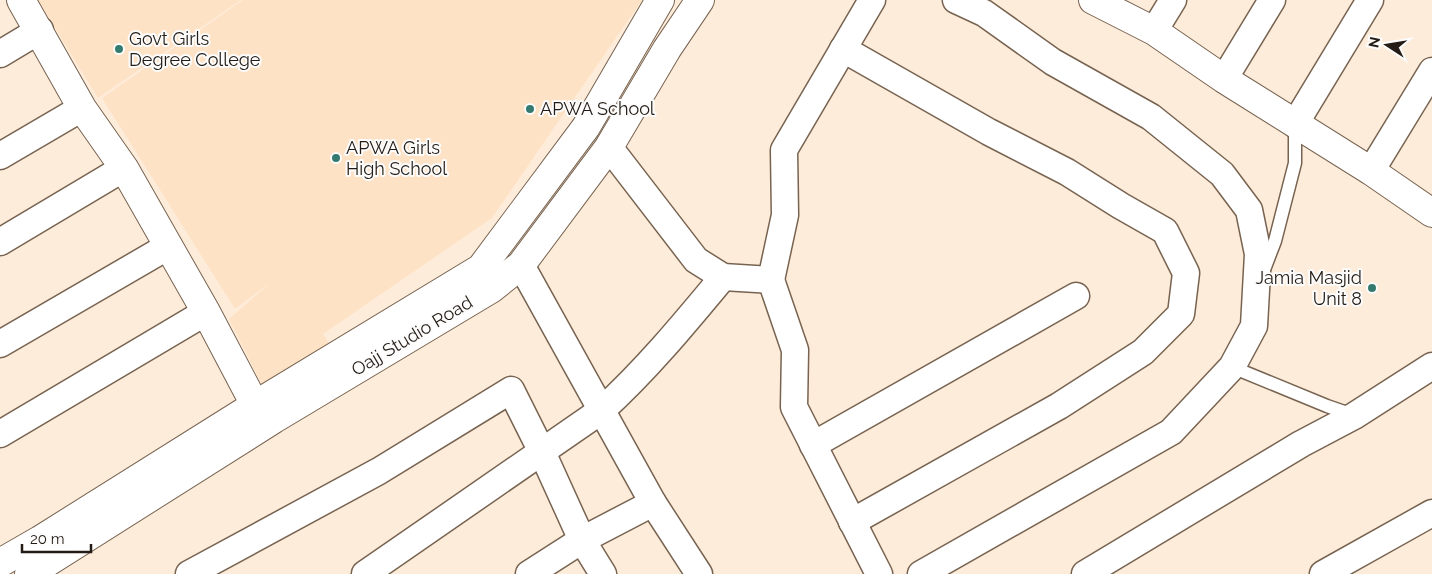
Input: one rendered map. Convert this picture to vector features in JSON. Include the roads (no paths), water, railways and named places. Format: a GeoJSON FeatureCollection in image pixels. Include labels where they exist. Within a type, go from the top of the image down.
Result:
{"type":"FeatureCollection","features":[{"type":"Feature","properties":{"kind":"street"},"geometry":{"type":"LineString","coordinates":[[21,0],[40,30],[82,108],[124,168],[167,247],[206,312],[255,405]]}},
{"type":"Feature","properties":{"kind":"street","name":"Oajj Studio Road"},"geometry":{"type":"LineString","coordinates":[[0,563],[480,268],[586,127],[660,0]]}},
{"type":"Feature","properties":{"kind":"street"},"geometry":{"type":"LineString","coordinates":[[872,0],[784,150],[785,215],[771,280],[794,350],[794,407],[879,574]]}},
{"type":"Feature","properties":{"kind":"street"},"geometry":{"type":"LineString","coordinates":[[921,574],[1171,432],[1232,367],[1254,326],[1258,254],[1249,210],[1222,174],[1151,117],[1053,62],[984,13],[956,0]]}},
{"type":"Feature","properties":{"kind":"street"},"geometry":{"type":"LineString","coordinates":[[1093,0],[1154,31],[1224,79],[1431,211]]}},
{"type":"Feature","properties":{"kind":"street"},"geometry":{"type":"LineString","coordinates":[[1154,31],[1173,0]]}},
{"type":"Feature","properties":{"kind":"street"},"geometry":{"type":"LineString","coordinates":[[1224,79],[1272,0]]}},
{"type":"Feature","properties":{"kind":"street"},"geometry":{"type":"LineString","coordinates":[[1295,124],[1370,0]]}},
{"type":"Feature","properties":{"kind":"street","name":"Oajj Studio Road"},"geometry":{"type":"LineString","coordinates":[[46,570],[274,418],[491,289],[521,265],[609,147],[667,49],[691,3]]}},
{"type":"Feature","properties":{"kind":"street"},"geometry":{"type":"LineString","coordinates":[[0,54],[40,30]]}},
{"type":"Feature","properties":{"kind":"street"},"geometry":{"type":"LineString","coordinates":[[843,49],[988,132],[1067,172],[1120,206],[1165,231],[1186,273],[1181,314],[1143,352],[1059,406],[852,522]]}},
{"type":"Feature","properties":{"kind":"street"},"geometry":{"type":"LineString","coordinates":[[1371,171],[1432,71]]}},
{"type":"Feature","properties":{"kind":"street"},"geometry":{"type":"LineString","coordinates":[[0,156],[82,108]]}},
{"type":"Feature","properties":{"kind":"street"},"geometry":{"type":"LineString","coordinates":[[609,147],[696,260],[723,277],[771,280]]}},
{"type":"Feature","properties":{"kind":"street"},"geometry":{"type":"LineString","coordinates":[[0,242],[124,168]]}},
{"type":"Feature","properties":{"kind":"street"},"geometry":{"type":"LineString","coordinates":[[0,344],[167,247]]}},
{"type":"Feature","properties":{"kind":"street"},"geometry":{"type":"LineString","coordinates":[[521,265],[653,503],[699,574]]}},
{"type":"Feature","properties":{"kind":"street"},"geometry":{"type":"LineString","coordinates":[[365,574],[602,410],[628,387],[672,339],[723,277]]}},
{"type":"Feature","properties":{"kind":"street"},"geometry":{"type":"LineString","coordinates":[[813,445],[1076,296]]}},
{"type":"Feature","properties":{"kind":"street"},"geometry":{"type":"LineString","coordinates":[[0,434],[206,312]]}},
{"type":"Feature","properties":{"kind":"street"},"geometry":{"type":"LineString","coordinates":[[1085,574],[1301,444],[1354,416],[1432,366]]}},
{"type":"Feature","properties":{"kind":"street"},"geometry":{"type":"LineString","coordinates":[[189,574],[379,471],[510,390],[542,452],[582,540],[603,574]]}},
{"type":"Feature","properties":{"kind":"street"},"geometry":{"type":"LineString","coordinates":[[529,574],[582,540],[653,503]]}},
{"type":"Feature","properties":{"kind":"street"},"geometry":{"type":"LineString","coordinates":[[1323,574],[1432,513]]}},
{"type":"Feature","properties":{"kind":"lane"},"geometry":{"type":"LineString","coordinates":[[1256,290],[1275,241],[1295,163],[1295,124]]}},
{"type":"Feature","properties":{"kind":"lane"},"geometry":{"type":"LineString","coordinates":[[1232,367],[1354,416]]}},
{"type":"Feature","properties":{"kind":"place","name":"Govt Girls Degree College"},"geometry":{"type":"Point","coordinates":[119,49]}},
{"type":"Feature","properties":{"kind":"place","name":"APWA School"},"geometry":{"type":"Point","coordinates":[530,109]}},
{"type":"Feature","properties":{"kind":"place","name":"APWA Girls High School"},"geometry":{"type":"Point","coordinates":[336,158]}},
{"type":"Feature","properties":{"kind":"place","name":"Jamia Masjid Unit 8"},"geometry":{"type":"Point","coordinates":[1372,288]}}]}
